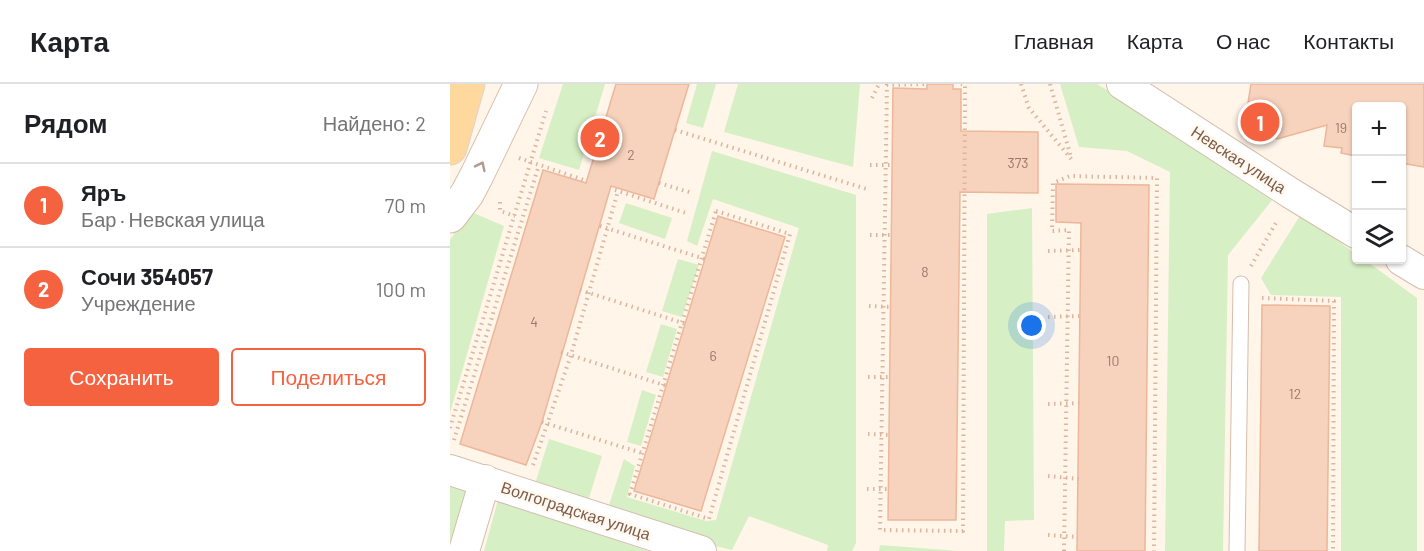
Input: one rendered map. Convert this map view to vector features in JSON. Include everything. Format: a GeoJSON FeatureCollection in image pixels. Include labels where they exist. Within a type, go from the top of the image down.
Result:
{"type":"FeatureCollection","features":[{"type":"Feature","properties":{"kind":"main road"},"geometry":{"type":"LineString","coordinates":[[450,148],[468,84]]}},
{"type":"Feature","properties":{"kind":"main road"},"geometry":{"type":"LineString","coordinates":[[450,216],[477,176],[521,84]]}},
{"type":"Feature","properties":{"kind":"street","name":"Невская улица"},"geometry":{"type":"LineString","coordinates":[[1122,84],[1352,231]]}},
{"type":"Feature","properties":{"kind":"street","name":"Волгоградская улица"},"geometry":{"type":"LineString","coordinates":[[452,455],[485,480],[701,551]]}},
{"type":"Feature","properties":{"kind":"street"},"geometry":{"type":"LineString","coordinates":[[464,551],[485,480]]}},
{"type":"Feature","properties":{"kind":"lane"},"geometry":{"type":"LineString","coordinates":[[1237,551],[1241,284]]}},
{"type":"Feature","properties":{"kind":"path"},"geometry":{"type":"LineString","coordinates":[[872,98],[879,84]]}},
{"type":"Feature","properties":{"kind":"path"},"geometry":{"type":"LineString","coordinates":[[924,84],[887,85],[880,530],[963,531],[966,85],[961,84]]}},
{"type":"Feature","properties":{"kind":"path"},"geometry":{"type":"LineString","coordinates":[[1021,84],[1029,108],[1072,160],[1050,84]]}},
{"type":"Feature","properties":{"kind":"path"},"geometry":{"type":"LineString","coordinates":[[450,428],[548,106]]}},
{"type":"Feature","properties":{"kind":"path"},"geometry":{"type":"LineString","coordinates":[[675,129],[870,190]]}},
{"type":"Feature","properties":{"kind":"path"},"geometry":{"type":"LineString","coordinates":[[531,163],[584,180]]}},
{"type":"Feature","properties":{"kind":"path"},"geometry":{"type":"LineString","coordinates":[[452,455],[539,165]]}},
{"type":"Feature","properties":{"kind":"path"},"geometry":{"type":"LineString","coordinates":[[870,165],[892,165]]}},
{"type":"Feature","properties":{"kind":"path"},"geometry":{"type":"LineString","coordinates":[[1064,551],[1070,250],[1069,230],[1052,231],[1053,183],[1070,176],[1157,177],[1155,551]]}},
{"type":"Feature","properties":{"kind":"path"},"geometry":{"type":"LineString","coordinates":[[658,183],[692,193]]}},
{"type":"Feature","properties":{"kind":"path"},"geometry":{"type":"LineString","coordinates":[[532,466],[590,294],[617,190],[686,213]]}},
{"type":"Feature","properties":{"kind":"path"},"geometry":{"type":"LineString","coordinates":[[1241,284],[1293,194]]}},
{"type":"Feature","properties":{"kind":"path"},"geometry":{"type":"LineString","coordinates":[[716,211],[790,234],[709,519],[630,494],[685,323],[716,211]]}},
{"type":"Feature","properties":{"kind":"path"},"geometry":{"type":"LineString","coordinates":[[600,225],[704,259]]}},
{"type":"Feature","properties":{"kind":"path"},"geometry":{"type":"LineString","coordinates":[[870,235],[891,235]]}},
{"type":"Feature","properties":{"kind":"path"},"geometry":{"type":"LineString","coordinates":[[1047,250],[1080,250]]}},
{"type":"Feature","properties":{"kind":"path"},"geometry":{"type":"LineString","coordinates":[[580,290],[685,323]]}},
{"type":"Feature","properties":{"kind":"path"},"geometry":{"type":"LineString","coordinates":[[1254,298],[1334,301],[1333,551]]}},
{"type":"Feature","properties":{"kind":"path"},"geometry":{"type":"LineString","coordinates":[[869,306],[890,307]]}},
{"type":"Feature","properties":{"kind":"path"},"geometry":{"type":"LineString","coordinates":[[1047,317],[1079,316]]}},
{"type":"Feature","properties":{"kind":"path"},"geometry":{"type":"LineString","coordinates":[[561,352],[666,386]]}},
{"type":"Feature","properties":{"kind":"path"},"geometry":{"type":"LineString","coordinates":[[867,377],[889,377]]}},
{"type":"Feature","properties":{"kind":"path"},"geometry":{"type":"LineString","coordinates":[[1047,404],[1079,403]]}},
{"type":"Feature","properties":{"kind":"path"},"geometry":{"type":"LineString","coordinates":[[542,422],[643,454]]}},
{"type":"Feature","properties":{"kind":"path"},"geometry":{"type":"LineString","coordinates":[[867,434],[889,435]]}},
{"type":"Feature","properties":{"kind":"path"},"geometry":{"type":"LineString","coordinates":[[1047,476],[1079,479]]}},
{"type":"Feature","properties":{"kind":"path"},"geometry":{"type":"LineString","coordinates":[[867,489],[888,489]]}},
{"type":"Feature","properties":{"kind":"path"},"geometry":{"type":"LineString","coordinates":[[1047,536],[1078,537]]}},
{"type":"Feature","properties":{"kind":"green space"},"geometry":{"type":"Polygon","coordinates":[[[563,84],[605,84],[579,170],[539,158],[563,84]]]}},
{"type":"Feature","properties":{"kind":"green space"},"geometry":{"type":"Polygon","coordinates":[[[697,84],[716,84],[703,128],[686,123],[697,84]]]}},
{"type":"Feature","properties":{"kind":"green space"},"geometry":{"type":"Polygon","coordinates":[[[738,84],[860,84],[853,167],[724,132],[738,84]]]}},
{"type":"Feature","properties":{"kind":"green space"},"geometry":{"type":"Polygon","coordinates":[[[1060,84],[1097,84],[1277,194],[1228,255],[1223,551],[1165,551],[1170,172],[1127,151],[1079,147],[1060,84]]]}},
{"type":"Feature","properties":{"kind":"green space"},"geometry":{"type":"Polygon","coordinates":[[[712,151],[856,195],[856,543],[852,551],[827,551],[828,545],[749,516],[732,550],[699,542],[608,508],[624,459],[635,466],[627,497],[706,521],[716,520],[799,228],[713,199],[697,246],[687,241],[712,151]]]}},
{"type":"Feature","properties":{"kind":"green space"},"geometry":{"type":"Polygon","coordinates":[[[626,203],[672,218],[665,239],[619,223],[626,203]]]}},
{"type":"Feature","properties":{"kind":"green space"},"geometry":{"type":"Polygon","coordinates":[[[1032,208],[1034,520],[1005,521],[1004,551],[987,551],[987,214],[1032,208]]]}},
{"type":"Feature","properties":{"kind":"green space"},"geometry":{"type":"Polygon","coordinates":[[[469,211],[504,226],[450,413],[450,240],[469,211]]]}},
{"type":"Feature","properties":{"kind":"green space"},"geometry":{"type":"Polygon","coordinates":[[[1301,214],[1352,251],[1352,264],[1370,264],[1417,298],[1417,551],[1341,551],[1341,297],[1271,295],[1261,278],[1301,214]]]}},
{"type":"Feature","properties":{"kind":"green space"},"geometry":{"type":"Polygon","coordinates":[[[678,259],[699,265],[682,317],[662,311],[678,259]]]}},
{"type":"Feature","properties":{"kind":"green space"},"geometry":{"type":"Polygon","coordinates":[[[661,324],[677,329],[663,377],[646,372],[661,324]]]}},
{"type":"Feature","properties":{"kind":"green space"},"geometry":{"type":"Polygon","coordinates":[[[642,390],[656,395],[641,446],[627,442],[642,390]]]}},
{"type":"Feature","properties":{"kind":"green space"},"geometry":{"type":"Polygon","coordinates":[[[549,439],[602,456],[588,501],[535,484],[549,439]]]}},
{"type":"Feature","properties":{"kind":"green space"},"geometry":{"type":"Polygon","coordinates":[[[450,484],[472,489],[450,551],[450,484]]]}},
{"type":"Feature","properties":{"kind":"green space"},"geometry":{"type":"Polygon","coordinates":[[[498,500],[647,551],[484,551],[498,500]]]}},
{"type":"Feature","properties":{"kind":"green space"},"geometry":{"type":"Polygon","coordinates":[[[880,545],[959,551],[879,551],[880,545]]]}},
{"type":"Feature","properties":{"kind":"building"},"geometry":{"type":"Polygon","coordinates":[[[616,84],[689,84],[654,199],[611,186],[542,422],[526,465],[460,444],[543,170],[586,183],[616,84]]]}},
{"type":"Feature","properties":{"kind":"building"},"geometry":{"type":"Polygon","coordinates":[[[927,84],[953,84],[953,89],[961,89],[961,131],[1038,132],[1038,193],[960,192],[956,520],[888,520],[893,88],[927,89],[927,84]]]}},
{"type":"Feature","properties":{"kind":"building"},"geometry":{"type":"Polygon","coordinates":[[[1251,84],[1424,84],[1424,167],[1406,164],[1406,102],[1352,102],[1352,155],[1341,153],[1342,148],[1324,146],[1327,125],[1277,139],[1255,133],[1245,122],[1251,84]]]}},
{"type":"Feature","properties":{"kind":"building"},"geometry":{"type":"Polygon","coordinates":[[[1056,184],[1149,185],[1145,551],[1077,551],[1081,223],[1056,222],[1056,184]]]}},
{"type":"Feature","properties":{"kind":"building"},"geometry":{"type":"Polygon","coordinates":[[[718,216],[785,237],[701,511],[634,491],[718,216]]]}},
{"type":"Feature","properties":{"kind":"building"},"geometry":{"type":"Polygon","coordinates":[[[1262,305],[1330,306],[1327,551],[1259,551],[1262,305]]]}},
{"type":"Feature","properties":{"kind":"place","name":"Яръ"},"geometry":{"type":"Point","coordinates":[1260,122]}},
{"type":"Feature","properties":{"kind":"place","name":"Сочи 354057"},"geometry":{"type":"Point","coordinates":[600,138]}}]}
